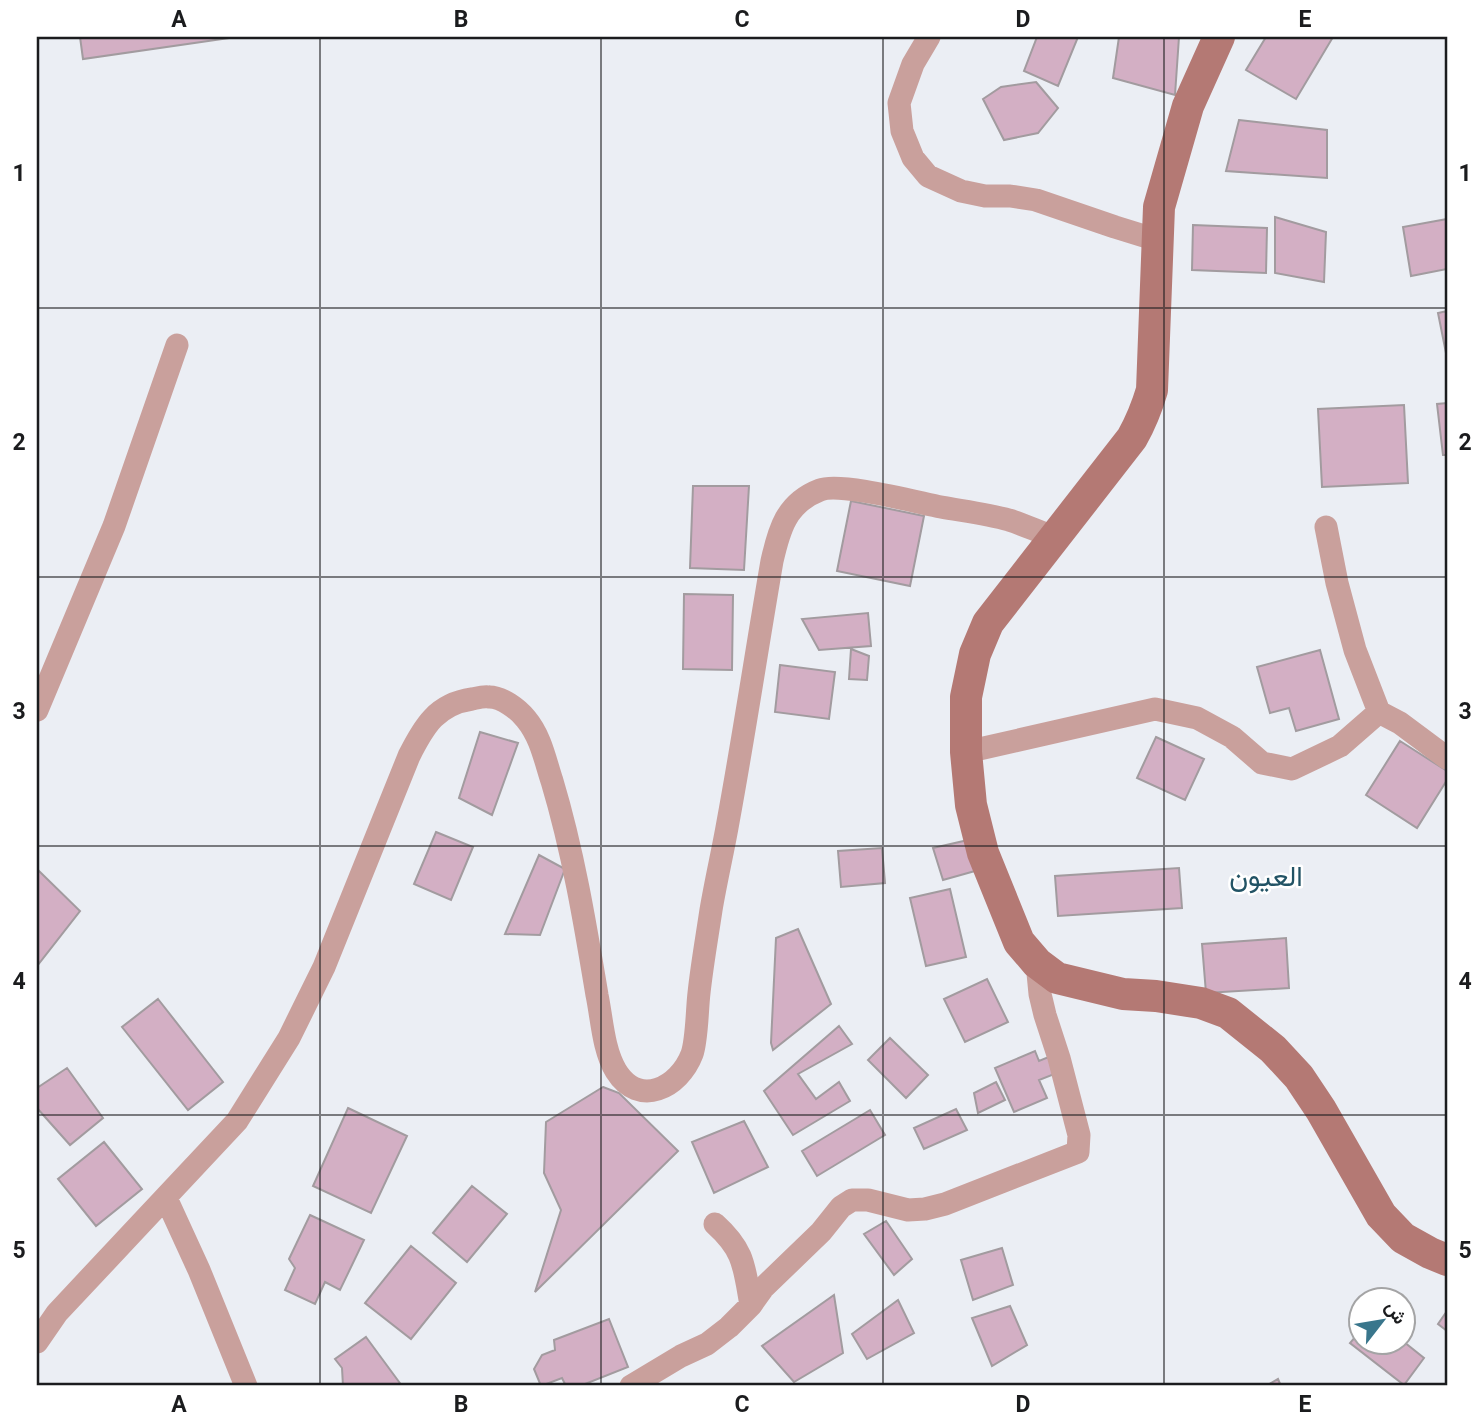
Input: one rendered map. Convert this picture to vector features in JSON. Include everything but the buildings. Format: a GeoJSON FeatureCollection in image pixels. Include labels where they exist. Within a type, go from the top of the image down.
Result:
{"type":"FeatureCollection","features":[{"type":"Feature","properties":{"kind":"street"},"geometry":{"type":"LineString","coordinates":[[929,37],[913,64],[899,103],[901,131],[913,158],[928,176],[961,191],[1036,200],[1157,240]]}},
{"type":"Feature","properties":{"kind":"street"},"geometry":{"type":"LineString","coordinates":[[1219,37],[1188,106],[1159,207],[1152,390],[1141,422],[1132,438],[988,623],[975,654],[966,697],[966,752],[971,804],[983,853],[1019,942],[1037,963],[1057,978],[1099,989],[1201,1003],[1228,1013],[1273,1049],[1299,1077],[1333,1130],[1381,1215],[1403,1238],[1447,1260]]}},
{"type":"Feature","properties":{"kind":"street"},"geometry":{"type":"LineString","coordinates":[[37,710],[114,526],[177,345]]}},
{"type":"Feature","properties":{"kind":"street"},"geometry":{"type":"LineString","coordinates":[[37,1342],[57,1313],[237,1121],[289,1038],[324,967],[415,744],[420,733],[435,716],[453,702],[490,696],[512,706],[526,719],[539,739],[573,864],[606,1047],[616,1071],[629,1086],[649,1092],[661,1089],[674,1081],[687,1065],[693,1052],[700,979],[772,562],[779,532],[786,517],[796,505],[822,489],[838,488],[882,494],[1008,520],[1054,537]]}},
{"type":"Feature","properties":{"kind":"street"},"geometry":{"type":"LineString","coordinates":[[1326,527],[1355,650],[1378,712],[1400,723],[1447,758]]}},
{"type":"Feature","properties":{"kind":"street"},"geometry":{"type":"LineString","coordinates":[[966,752],[1155,709],[1197,718],[1232,737],[1262,763],[1292,769],[1340,746],[1378,712]]}},
{"type":"Feature","properties":{"kind":"street"},"geometry":{"type":"LineString","coordinates":[[631,1386],[707,1344],[729,1327],[841,1207],[852,1200],[868,1200],[908,1210],[925,1209],[945,1204],[1078,1152],[1079,1135],[1045,1015],[1037,963]]}},
{"type":"Feature","properties":{"kind":"street"},"geometry":{"type":"LineString","coordinates":[[166,1198],[199,1269],[246,1386]]}},
{"type":"Feature","properties":{"kind":"street"},"geometry":{"type":"LineString","coordinates":[[715,1224],[730,1237],[741,1255],[751,1305]]}},
{"type":"Feature","properties":{"kind":"district","name":"العيون"},"geometry":{"type":"Point","coordinates":[1266,876]}}]}
